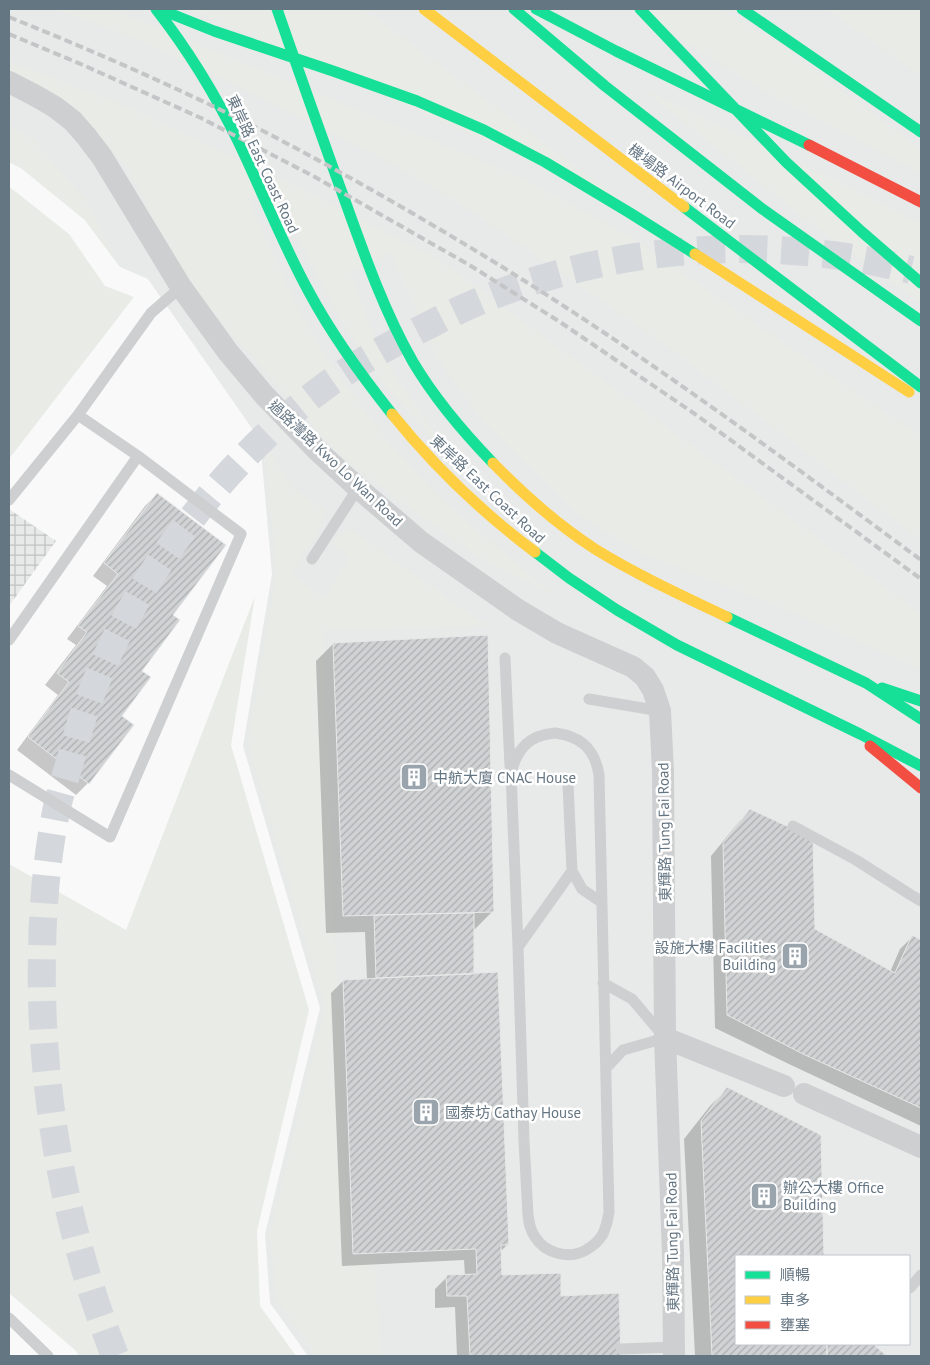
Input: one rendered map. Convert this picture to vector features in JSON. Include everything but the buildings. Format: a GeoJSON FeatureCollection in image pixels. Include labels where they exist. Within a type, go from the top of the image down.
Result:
{"type":"FeatureCollection","features":[{"type":"Feature","properties":{"kind":"main road","name":"東岸路 East Coast Road"},"geometry":{"type":"LineString","coordinates":[[158,9],[203,74],[248,161],[285,246],[332,332],[361,375],[390,412],[415,442],[458,486],[540,557],[621,614],[668,641],[845,727],[921,788]]}},
{"type":"Feature","properties":{"kind":"main road"},"geometry":{"type":"LineString","coordinates":[[158,9],[214,31],[417,101],[484,130],[545,162],[630,213],[921,399]]}},
{"type":"Feature","properties":{"kind":"main road","name":"東岸路 East Coast Road"},"geometry":{"type":"LineString","coordinates":[[277,9],[368,264],[397,331],[414,364],[438,400],[464,432],[531,499],[561,524],[624,566],[868,684],[921,701]]}},
{"type":"Feature","properties":{"kind":"main road","name":"機場路 Airport Road"},"geometry":{"type":"LineString","coordinates":[[424,9],[921,387]]}},
{"type":"Feature","properties":{"kind":"main road","name":"機場路 Airport Road"},"geometry":{"type":"LineString","coordinates":[[514,9],[604,86],[761,208],[921,321]]}},
{"type":"Feature","properties":{"kind":"main road"},"geometry":{"type":"LineString","coordinates":[[536,9],[616,51],[772,126],[921,202]]}},
{"type":"Feature","properties":{"kind":"main road"},"geometry":{"type":"LineString","coordinates":[[640,9],[786,162],[921,283]]}},
{"type":"Feature","properties":{"kind":"main road"},"geometry":{"type":"LineString","coordinates":[[742,9],[921,132]]}},
{"type":"Feature","properties":{"kind":"main road"},"geometry":{"type":"LineString","coordinates":[[868,684],[921,718]]}},
{"type":"Feature","properties":{"kind":"main road"},"geometry":{"type":"LineString","coordinates":[[845,727],[921,766]]}},
{"type":"Feature","properties":{"kind":"street","name":"過路灣路 Kwo Lo Wan Road"},"geometry":{"type":"LineString","coordinates":[[9,82],[55,107],[73,121],[86,136],[102,157],[181,287],[228,352],[265,396],[319,452],[421,542],[518,610],[556,633],[603,654]]}},
{"type":"Feature","properties":{"kind":"street","name":"東輝路 Tung Fai Road"},"geometry":{"type":"LineString","coordinates":[[603,654],[633,667],[645,677],[653,690],[660,711],[663,771],[665,1038],[673,1245],[674,1352]]}},
{"type":"Feature","properties":{"kind":"street"},"geometry":{"type":"LineString","coordinates":[[665,1038],[794,1090],[921,1147]]}},
{"type":"Feature","properties":{"kind":"lane"},"geometry":{"type":"LineString","coordinates":[[9,500],[78,415],[151,313],[181,287]]}},
{"type":"Feature","properties":{"kind":"lane"},"geometry":{"type":"LineString","coordinates":[[9,776],[110,838],[241,534],[138,456],[78,415]]}},
{"type":"Feature","properties":{"kind":"lane"},"geometry":{"type":"LineString","coordinates":[[9,640],[138,456]]}},
{"type":"Feature","properties":{"kind":"lane"},"geometry":{"type":"LineString","coordinates":[[312,559],[358,488]]}},
{"type":"Feature","properties":{"kind":"lane"},"geometry":{"type":"LineString","coordinates":[[505,658],[529,1226],[541,1245],[550,1251],[559,1254],[576,1254],[594,1245],[602,1235],[607,1223],[606,1068],[599,776],[595,759],[591,752],[576,738],[563,734],[546,734],[532,740],[522,748],[514,759],[511,773]]}},
{"type":"Feature","properties":{"kind":"lane"},"geometry":{"type":"LineString","coordinates":[[589,700],[660,711]]}},
{"type":"Feature","properties":{"kind":"lane"},"geometry":{"type":"LineString","coordinates":[[568,784],[572,871],[582,889],[601,902]]}},
{"type":"Feature","properties":{"kind":"lane"},"geometry":{"type":"LineString","coordinates":[[793,826],[856,860],[921,901]]}},
{"type":"Feature","properties":{"kind":"lane"},"geometry":{"type":"LineString","coordinates":[[518,947],[572,871]]}},
{"type":"Feature","properties":{"kind":"lane"},"geometry":{"type":"LineString","coordinates":[[603,983],[632,999],[665,1038],[622,1050],[606,1068]]}},
{"type":"Feature","properties":{"kind":"lane"},"geometry":{"type":"LineString","coordinates":[[910,1288],[921,1275]]}},
{"type":"Feature","properties":{"kind":"lane"},"geometry":{"type":"LineString","coordinates":[[9,1318],[48,1356]]}},
{"type":"Feature","properties":{"kind":"lane"},"geometry":{"type":"LineString","coordinates":[[621,1349],[674,1352]]}},
{"type":"Feature","properties":{"kind":"shaded area"},"geometry":{"type":"Polygon","coordinates":[[[9,9],[921,9],[921,1356],[308,1356],[270,1303],[265,1234],[320,1008],[243,746],[272,574],[260,440],[148,279],[120,267],[85,220],[21,168],[9,162],[9,9]]]}},
{"type":"Feature","properties":{"kind":"shaded area"},"geometry":{"type":"Polygon","coordinates":[[[54,9],[112,9],[516,175],[631,237],[921,436],[921,540],[671,349],[448,196],[372,153],[211,73],[130,36],[54,9]]]}},
{"type":"Feature","properties":{"kind":"shaded area"},"geometry":{"type":"Polygon","coordinates":[[[188,9],[364,9],[624,202],[188,9]]]}},
{"type":"Feature","properties":{"kind":"shaded area"},"geometry":{"type":"Polygon","coordinates":[[[631,9],[722,9],[768,36],[921,149],[921,173],[768,93],[631,9]]]}},
{"type":"Feature","properties":{"kind":"shaded area"},"geometry":{"type":"Polygon","coordinates":[[[827,9],[921,9],[921,76],[827,9]]]}},
{"type":"Feature","properties":{"kind":"shaded area"},"geometry":{"type":"Polygon","coordinates":[[[9,61],[128,107],[301,189],[438,259],[921,614],[921,669],[780,607],[643,554],[581,516],[485,423],[438,360],[391,253],[350,272],[373,333],[395,375],[452,459],[385,386],[338,315],[305,252],[276,187],[248,199],[298,309],[328,360],[385,438],[436,495],[556,597],[480,558],[336,452],[189,285],[127,168],[93,127],[9,77],[9,61]]]}},
{"type":"Feature","properties":{"kind":"shaded area"},"geometry":{"type":"Polygon","coordinates":[[[644,90],[834,180],[921,224],[921,304],[798,213],[644,90]]]}},
{"type":"Feature","properties":{"kind":"shaded area"},"geometry":{"type":"Polygon","coordinates":[[[9,125],[34,140],[89,205],[120,267],[85,220],[21,168],[9,162],[9,125]]]}},
{"type":"Feature","properties":{"kind":"shaded area"},"geometry":{"type":"Polygon","coordinates":[[[9,187],[69,234],[105,286],[134,297],[9,459],[9,187]]]}},
{"type":"Feature","properties":{"kind":"shaded area"},"geometry":{"type":"Polygon","coordinates":[[[265,445],[293,489],[325,511],[319,521],[323,524],[291,574],[324,598],[350,557],[331,544],[338,533],[343,537],[348,528],[477,619],[489,625],[322,631],[349,1257],[375,1257],[380,1356],[317,1356],[277,1301],[270,1234],[325,1006],[248,744],[276,574],[265,445]]]}},
{"type":"Feature","properties":{"kind":"shaded area"},"geometry":{"type":"Polygon","coordinates":[[[9,509],[56,541],[9,606],[9,509]]]}},
{"type":"Feature","properties":{"kind":"shaded area"},"geometry":{"type":"Polygon","coordinates":[[[255,596],[231,745],[309,1010],[257,1231],[260,1306],[296,1356],[79,1356],[76,1351],[9,1293],[9,864],[126,930],[255,596]]]}},
{"type":"Feature","properties":{"kind":"tunnel"},"geometry":{"type":"LineString","coordinates":[[115,1356],[82,1258],[58,1157],[50,1106],[42,1002],[45,896],[48,861],[57,807],[85,709],[120,629],[146,583],[176,539],[207,500],[253,448],[306,401],[350,369],[377,353],[433,323],[489,297],[547,277],[606,262],[667,253],[729,249],[790,251],[851,258],[911,270]]}},
{"type":"Feature","properties":{"kind":"railway"},"geometry":{"type":"LineString","coordinates":[[9,17],[139,72],[235,117],[351,178],[459,241],[598,328],[761,442],[921,560]]}},
{"type":"Feature","properties":{"kind":"railway"},"geometry":{"type":"LineString","coordinates":[[9,34],[201,118],[315,177],[471,266],[560,322],[695,414],[921,579]]}},
{"type":"Feature","properties":{"kind":"traffic: fast"},"geometry":{"type":"LineString","coordinates":[[156,9],[190,56],[220,106],[290,255],[327,324],[369,385],[392,414]]}},
{"type":"Feature","properties":{"kind":"traffic: fast"},"geometry":{"type":"LineString","coordinates":[[159,9],[214,31],[417,101],[484,130],[545,162],[695,254]]}},
{"type":"Feature","properties":{"kind":"traffic: fast"},"geometry":{"type":"LineString","coordinates":[[277,9],[359,240],[393,323],[413,362],[440,402],[493,463]]}},
{"type":"Feature","properties":{"kind":"traffic: fast"},"geometry":{"type":"LineString","coordinates":[[514,9],[605,86],[761,208],[921,321]]}},
{"type":"Feature","properties":{"kind":"traffic: fast"},"geometry":{"type":"LineString","coordinates":[[536,9],[616,51],[809,145]]}},
{"type":"Feature","properties":{"kind":"traffic: fast"},"geometry":{"type":"LineString","coordinates":[[640,9],[786,162],[921,283]]}},
{"type":"Feature","properties":{"kind":"traffic: fast"},"geometry":{"type":"LineString","coordinates":[[742,9],[921,132]]}},
{"type":"Feature","properties":{"kind":"traffic: fast"},"geometry":{"type":"LineString","coordinates":[[684,207],[921,387]]}},
{"type":"Feature","properties":{"kind":"traffic: fast"},"geometry":{"type":"LineString","coordinates":[[535,552],[569,578],[617,610],[677,645],[860,734],[921,766]]}},
{"type":"Feature","properties":{"kind":"traffic: fast"},"geometry":{"type":"LineString","coordinates":[[727,617],[866,683],[921,719]]}},
{"type":"Feature","properties":{"kind":"traffic: fast"},"geometry":{"type":"LineString","coordinates":[[882,688],[921,701]]}},
{"type":"Feature","properties":{"kind":"traffic: slow"},"geometry":{"type":"LineString","coordinates":[[424,9],[684,207]]}},
{"type":"Feature","properties":{"kind":"traffic: slow"},"geometry":{"type":"LineString","coordinates":[[695,254],[909,392]]}},
{"type":"Feature","properties":{"kind":"traffic: slow"},"geometry":{"type":"LineString","coordinates":[[392,414],[424,452],[459,487],[496,521],[535,552]]}},
{"type":"Feature","properties":{"kind":"traffic: slow"},"geometry":{"type":"LineString","coordinates":[[493,463],[542,509],[595,549],[611,559],[727,617]]}},
{"type":"Feature","properties":{"kind":"traffic: jam"},"geometry":{"type":"LineString","coordinates":[[809,145],[921,202]]}},
{"type":"Feature","properties":{"kind":"traffic: jam"},"geometry":{"type":"LineString","coordinates":[[870,746],[921,788]]}},
{"type":"Feature","properties":{"kind":"place","name":"中航大廈 CNAC House"},"geometry":{"type":"Point","coordinates":[414,777]}},
{"type":"Feature","properties":{"kind":"place","name":"設施大樓 Facilities Building"},"geometry":{"type":"Point","coordinates":[795,956]}},
{"type":"Feature","properties":{"kind":"place","name":"國泰坊 Cathay House"},"geometry":{"type":"Point","coordinates":[426,1112]}},
{"type":"Feature","properties":{"kind":"place","name":"辦公大樓 Office Building"},"geometry":{"type":"Point","coordinates":[764,1196]}}]}
